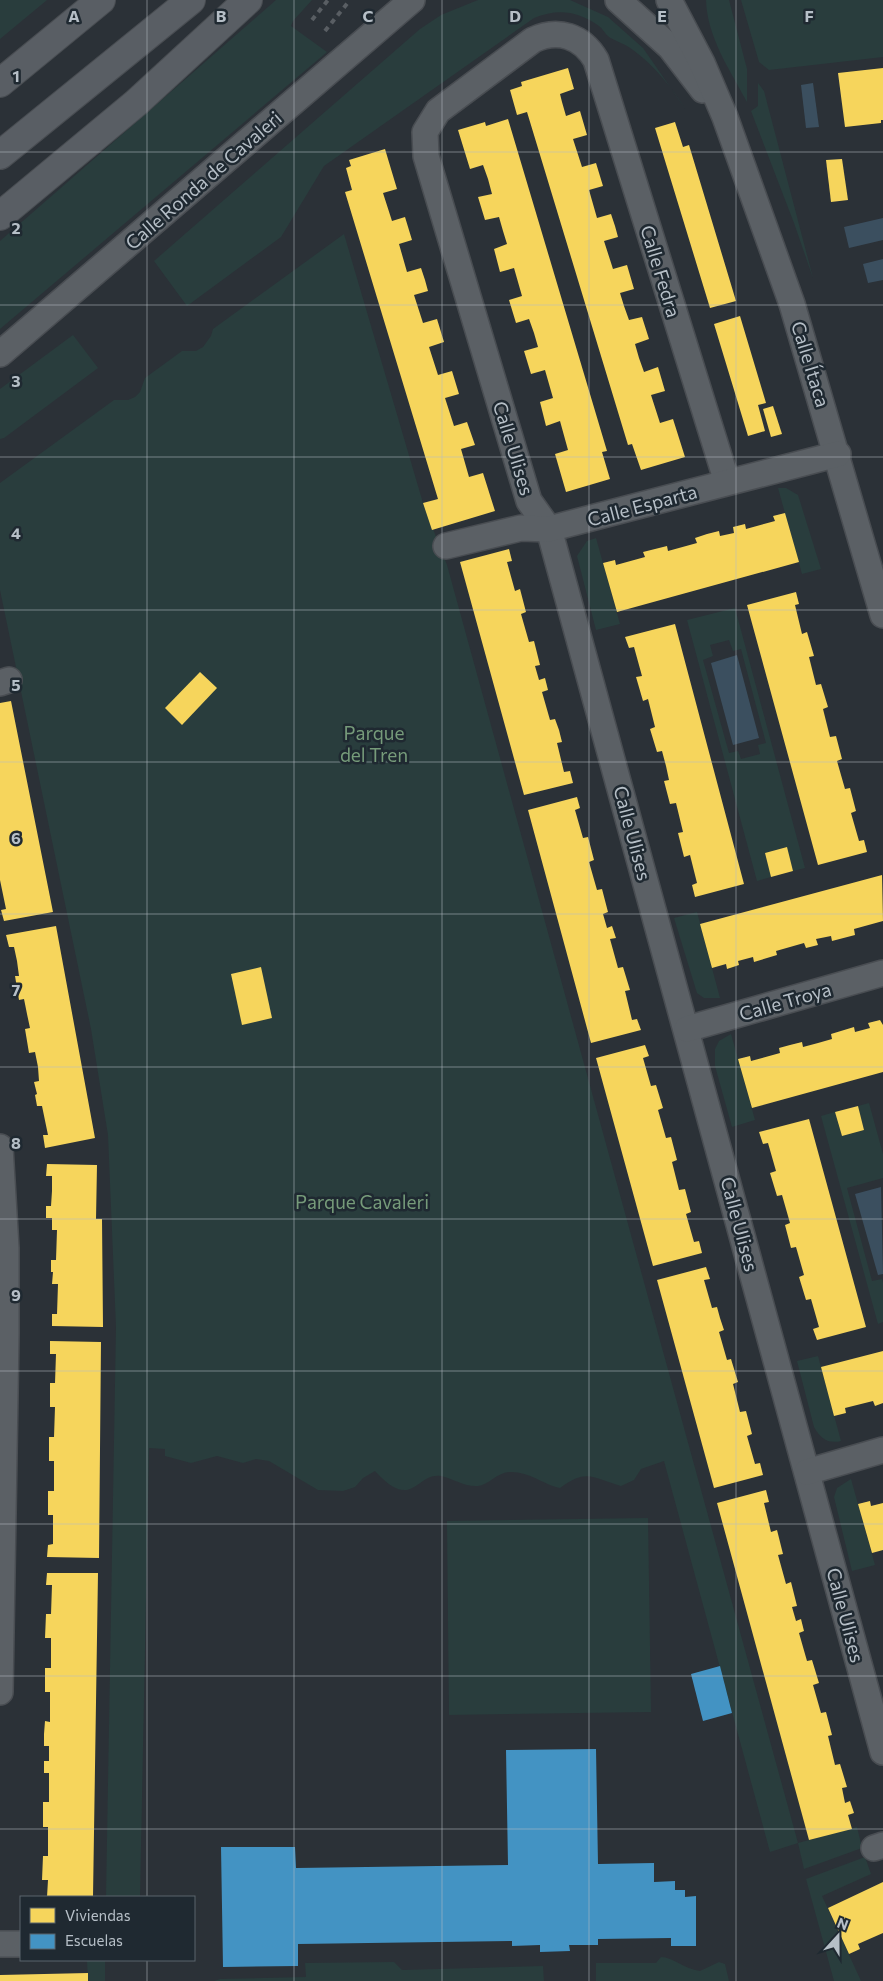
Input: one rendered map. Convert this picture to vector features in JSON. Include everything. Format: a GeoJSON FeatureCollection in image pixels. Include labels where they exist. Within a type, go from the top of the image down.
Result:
{"type":"FeatureCollection","features":[{"type":"Feature","properties":{"kind":"main road"},"geometry":{"type":"LineString","coordinates":[[0,83],[101,0]]}},
{"type":"Feature","properties":{"kind":"main road"},"geometry":{"type":"LineString","coordinates":[[0,154],[191,0]]}},
{"type":"Feature","properties":{"kind":"main road"},"geometry":{"type":"LineString","coordinates":[[0,216],[136,103],[248,0]]}},
{"type":"Feature","properties":{"kind":"street","name":"Calle Ítaca"},"geometry":{"type":"LineString","coordinates":[[618,0],[670,47],[725,117]]}},
{"type":"Feature","properties":{"kind":"street","name":"Calle Ítaca"},"geometry":{"type":"LineString","coordinates":[[669,0],[695,49],[725,117],[792,304],[882,605]]}},
{"type":"Feature","properties":{"kind":"street"},"geometry":{"type":"LineString","coordinates":[[686,0],[695,49]]}},
{"type":"Feature","properties":{"kind":"street","name":"Calle Ronda de Cavaleri"},"geometry":{"type":"LineString","coordinates":[[0,354],[412,2]]}},
{"type":"Feature","properties":{"kind":"street","name":"Calle Ulises"},"geometry":{"type":"LineString","coordinates":[[596,60],[586,45],[577,39],[560,34],[543,35],[533,40],[438,111],[425,132],[426,156],[529,502],[549,529],[883,1752]]}},
{"type":"Feature","properties":{"kind":"street","name":"Calle Fedra"},"geometry":{"type":"LineString","coordinates":[[596,60],[727,482]]}},
{"type":"Feature","properties":{"kind":"street","name":"Calle Esparta"},"geometry":{"type":"LineString","coordinates":[[446,546],[521,528],[549,529],[838,454]]}},
{"type":"Feature","properties":{"kind":"street","name":"Calle Troya"},"geometry":{"type":"LineString","coordinates":[[687,1029],[883,973]]}},
{"type":"Feature","properties":{"kind":"street"},"geometry":{"type":"LineString","coordinates":[[0,1147],[6,1277],[0,1692]]}},
{"type":"Feature","properties":{"kind":"street"},"geometry":{"type":"LineString","coordinates":[[807,1472],[883,1450]]}},
{"type":"Feature","properties":{"kind":"street"},"geometry":{"type":"LineString","coordinates":[[0,1944],[20,1944]]}},
{"type":"Feature","properties":{"kind":"green space"},"geometry":{"type":"Polygon","coordinates":[[[0,0],[47,0],[0,39],[0,0]]]}},
{"type":"Feature","properties":{"kind":"green space"},"geometry":{"type":"Polygon","coordinates":[[[276,0],[312,0],[293,21],[291,26],[327,52],[0,329],[0,241],[276,0]]]}},
{"type":"Feature","properties":{"kind":"green space"},"geometry":{"type":"Polygon","coordinates":[[[478,0],[570,0],[608,17],[643,48],[671,89],[656,70],[641,56],[609,37],[591,21],[576,14],[560,12],[534,18],[324,166],[281,237],[187,306],[154,261],[420,29],[441,15],[478,0]]]}},
{"type":"Feature","properties":{"kind":"green space"},"geometry":{"type":"Polygon","coordinates":[[[706,0],[729,0],[747,69],[747,102],[720,53],[710,27],[706,0]]]}},
{"type":"Feature","properties":{"kind":"green space"},"geometry":{"type":"Polygon","coordinates":[[[741,0],[883,0],[883,57],[769,70],[759,62],[741,0]]]}},
{"type":"Feature","properties":{"kind":"green space"},"geometry":{"type":"Polygon","coordinates":[[[758,83],[764,91],[813,278],[751,111],[758,106],[758,83]]]}},
{"type":"Feature","properties":{"kind":"green space","name":"Parque Cavaleri"},"geometry":{"type":"Polygon","coordinates":[[[344,234],[423,503],[447,565],[798,1843],[770,1852],[664,1461],[641,1469],[634,1480],[621,1486],[590,1476],[584,1476],[560,1488],[523,1474],[509,1472],[500,1474],[485,1484],[478,1486],[464,1484],[441,1476],[433,1476],[406,1490],[398,1489],[388,1483],[375,1471],[363,1478],[355,1487],[343,1491],[318,1490],[269,1461],[256,1459],[243,1463],[217,1456],[191,1463],[165,1456],[165,1449],[149,1448],[140,1896],[106,1896],[116,1327],[108,1135],[91,1029],[0,590],[0,483],[114,400],[128,400],[135,397],[140,392],[145,378],[182,351],[196,351],[203,347],[211,336],[213,329],[344,234]]]}},
{"type":"Feature","properties":{"kind":"green space"},"geometry":{"type":"Polygon","coordinates":[[[73,335],[98,368],[4,438],[0,439],[0,389],[73,335]]]}},
{"type":"Feature","properties":{"kind":"green space"},"geometry":{"type":"Polygon","coordinates":[[[778,488],[786,488],[798,495],[821,569],[802,574],[778,488]]]}},
{"type":"Feature","properties":{"kind":"green space"},"geometry":{"type":"Polygon","coordinates":[[[596,538],[620,624],[596,630],[577,556],[587,541],[596,538]]]}},
{"type":"Feature","properties":{"kind":"green space"},"geometry":{"type":"Polygon","coordinates":[[[735,608],[805,868],[793,871],[786,847],[765,853],[771,877],[757,881],[687,620],[735,608]],[[729,640],[710,645],[713,656],[703,660],[729,753],[738,751],[741,759],[760,754],[758,745],[766,743],[741,649],[733,651],[729,640]]]}},
{"type":"Feature","properties":{"kind":"green space"},"geometry":{"type":"Polygon","coordinates":[[[697,912],[720,998],[704,998],[697,993],[674,918],[697,912]]]}},
{"type":"Feature","properties":{"kind":"green space"},"geometry":{"type":"Polygon","coordinates":[[[731,1034],[755,1120],[732,1127],[715,1066],[715,1049],[719,1041],[731,1034]]]}},
{"type":"Feature","properties":{"kind":"green space"},"geometry":{"type":"Polygon","coordinates":[[[869,1103],[883,1154],[883,1178],[847,1188],[872,1281],[882,1279],[883,1283],[883,1322],[878,1324],[821,1116],[835,1112],[842,1136],[864,1130],[858,1106],[869,1103]]]}},
{"type":"Feature","properties":{"kind":"green space"},"geometry":{"type":"Polygon","coordinates":[[[818,1356],[841,1441],[832,1442],[825,1440],[814,1427],[797,1361],[818,1356]]]}},
{"type":"Feature","properties":{"kind":"green space"},"geometry":{"type":"Polygon","coordinates":[[[851,1479],[875,1565],[852,1571],[834,1497],[837,1488],[851,1479]]]}},
{"type":"Feature","properties":{"kind":"green space"},"geometry":{"type":"Polygon","coordinates":[[[648,1518],[651,1712],[449,1715],[447,1521],[648,1518]]]}},
{"type":"Feature","properties":{"kind":"green space"},"geometry":{"type":"Polygon","coordinates":[[[857,1827],[862,1848],[804,1869],[798,1843],[857,1827]]]}},
{"type":"Feature","properties":{"kind":"green space"},"geometry":{"type":"Polygon","coordinates":[[[865,1857],[871,1874],[822,1896],[861,1981],[834,1981],[806,1879],[865,1857]]]}},
{"type":"Feature","properties":{"kind":"green space"},"geometry":{"type":"Polygon","coordinates":[[[661,1957],[700,1971],[719,1962],[725,1964],[729,1981],[596,1981],[596,1963],[656,1963],[661,1957]]]}},
{"type":"Feature","properties":{"kind":"green space"},"geometry":{"type":"Polygon","coordinates":[[[87,1961],[105,1961],[105,1981],[88,1981],[87,1961]]]}},
{"type":"Feature","properties":{"kind":"green space"},"geometry":{"type":"Polygon","coordinates":[[[394,1962],[402,1970],[543,1966],[544,1981],[214,1981],[220,1979],[306,1977],[305,1963],[394,1962]]]}},
{"type":"Feature","properties":{"kind":"water"},"geometry":{"type":"Polygon","coordinates":[[[813,83],[819,127],[806,128],[801,85],[813,83]]]}},
{"type":"Feature","properties":{"kind":"water"},"geometry":{"type":"Polygon","coordinates":[[[883,218],[883,240],[849,248],[844,227],[883,218]]]}},
{"type":"Feature","properties":{"kind":"water"},"geometry":{"type":"Polygon","coordinates":[[[883,259],[883,280],[868,283],[863,264],[883,259]]]}},
{"type":"Feature","properties":{"kind":"water"},"geometry":{"type":"Polygon","coordinates":[[[737,655],[759,738],[733,745],[711,663],[737,655]]]}},
{"type":"Feature","properties":{"kind":"water"},"geometry":{"type":"Polygon","coordinates":[[[881,1187],[883,1274],[878,1275],[855,1194],[881,1187]]]}},
{"type":"Feature","properties":{"kind":"building: Viviendas"},"geometry":{"type":"Polygon","coordinates":[[[568,68],[574,89],[560,94],[566,116],[580,111],[587,135],[573,139],[582,167],[596,163],[603,186],[589,190],[597,218],[611,214],[618,237],[604,241],[613,269],[627,265],[634,289],[620,293],[629,320],[642,317],[649,339],[635,344],[639,358],[644,372],[658,367],[665,391],[651,395],[660,423],[673,419],[685,457],[641,470],[632,444],[628,445],[527,112],[517,115],[510,90],[522,86],[521,82],[568,68]]]}},
{"type":"Feature","properties":{"kind":"building: Viviendas"},"geometry":{"type":"Polygon","coordinates":[[[883,68],[883,120],[881,120],[881,123],[845,127],[838,73],[883,68]]]}},
{"type":"Feature","properties":{"kind":"building: Viviendas"},"geometry":{"type":"Polygon","coordinates":[[[508,119],[607,451],[602,452],[610,479],[566,492],[555,454],[568,450],[560,421],[546,426],[540,402],[553,398],[545,370],[531,374],[524,351],[538,347],[534,333],[529,319],[516,323],[509,300],[522,296],[514,268],[500,272],[494,249],[507,244],[499,217],[485,220],[478,197],[492,194],[488,179],[483,165],[470,169],[458,130],[485,122],[486,126],[508,119]]]}},
{"type":"Feature","properties":{"kind":"building: Viviendas"},"geometry":{"type":"Polygon","coordinates":[[[675,122],[683,147],[689,145],[736,301],[710,308],[655,128],[675,122]]]}},
{"type":"Feature","properties":{"kind":"building: Viviendas"},"geometry":{"type":"Polygon","coordinates":[[[385,149],[397,189],[383,193],[392,221],[405,217],[412,240],[399,244],[407,272],[421,268],[428,291],[414,295],[423,323],[437,319],[444,342],[429,347],[438,375],[452,371],[459,394],[445,398],[454,426],[467,422],[475,445],[461,449],[469,477],[483,473],[495,511],[432,530],[423,503],[438,499],[345,192],[352,190],[346,168],[351,166],[349,160],[385,149]]]}},
{"type":"Feature","properties":{"kind":"building: Viviendas"},"geometry":{"type":"Polygon","coordinates":[[[842,159],[848,200],[831,202],[826,160],[842,159]]]}},
{"type":"Feature","properties":{"kind":"building: Viviendas"},"geometry":{"type":"Polygon","coordinates":[[[740,316],[766,403],[758,405],[765,431],[748,436],[714,324],[740,316]]]}},
{"type":"Feature","properties":{"kind":"building: Viviendas"},"geometry":{"type":"Polygon","coordinates":[[[773,406],[782,434],[771,437],[763,409],[773,406]]]}},
{"type":"Feature","properties":{"kind":"building: Viviendas"},"geometry":{"type":"Polygon","coordinates":[[[785,513],[799,562],[617,612],[603,563],[615,560],[616,565],[645,557],[643,552],[667,546],[668,551],[697,543],[695,538],[719,531],[720,536],[734,533],[733,527],[745,524],[746,529],[775,521],[773,516],[785,513]]]}},
{"type":"Feature","properties":{"kind":"building: Viviendas"},"geometry":{"type":"Polygon","coordinates":[[[509,549],[512,561],[507,562],[515,591],[520,589],[526,612],[521,614],[529,642],[534,641],[540,665],[535,666],[539,680],[545,678],[548,690],[542,692],[550,720],[555,719],[559,730],[562,742],[557,743],[564,772],[570,771],[573,783],[524,795],[460,562],[509,549]]]}},
{"type":"Feature","properties":{"kind":"building: Viviendas"},"geometry":{"type":"Polygon","coordinates":[[[796,592],[799,604],[795,605],[802,634],[807,632],[814,656],[809,657],[816,685],[821,684],[828,707],[823,709],[830,737],[836,736],[842,759],[837,761],[845,789],[850,788],[856,811],[851,813],[859,841],[864,840],[867,852],[818,865],[747,605],[796,592]]]}},
{"type":"Feature","properties":{"kind":"building: Viviendas"},"geometry":{"type":"Polygon","coordinates":[[[675,624],[744,884],[695,897],[692,885],[697,883],[690,855],[684,857],[678,833],[683,832],[676,803],[670,804],[664,781],[669,780],[662,751],[657,752],[650,729],[655,727],[648,699],[643,701],[636,677],[642,676],[634,647],[629,648],[625,637],[675,624]]]}},
{"type":"Feature","properties":{"kind":"building: Viviendas"},"geometry":{"type":"Polygon","coordinates":[[[200,672],[217,688],[182,725],[165,708],[200,672]]]}},
{"type":"Feature","properties":{"kind":"building: Viviendas"},"geometry":{"type":"Polygon","coordinates":[[[11,701],[53,912],[4,921],[1,910],[6,909],[0,880],[0,703],[11,701]]]}},
{"type":"Feature","properties":{"kind":"building: Viviendas"},"geometry":{"type":"Polygon","coordinates":[[[577,797],[580,808],[575,810],[583,838],[588,837],[594,860],[589,862],[597,890],[602,889],[608,912],[603,914],[607,928],[612,926],[616,938],[610,939],[618,968],[623,967],[630,990],[625,991],[632,1020],[637,1019],[641,1030],[591,1043],[528,810],[577,797]]]}},
{"type":"Feature","properties":{"kind":"building: Viviendas"},"geometry":{"type":"Polygon","coordinates":[[[787,847],[793,871],[771,877],[765,853],[787,847]]]}},
{"type":"Feature","properties":{"kind":"building: Viviendas"},"geometry":{"type":"Polygon","coordinates":[[[882,875],[883,921],[854,929],[855,935],[832,941],[831,936],[816,939],[818,945],[806,948],[804,943],[776,951],[777,955],[754,962],[753,957],[738,961],[739,965],[727,969],[726,964],[712,968],[700,924],[882,875]]]}},
{"type":"Feature","properties":{"kind":"building: Viviendas"},"geometry":{"type":"Polygon","coordinates":[[[56,926],[95,1138],[45,1148],[43,1135],[48,1135],[42,1106],[37,1106],[35,1095],[37,1094],[34,1082],[39,1081],[38,1067],[35,1052],[29,1053],[25,1029],[30,1028],[24,999],[19,1000],[15,976],[19,976],[17,961],[14,947],[9,947],[6,935],[56,926]]]}},
{"type":"Feature","properties":{"kind":"building: Viviendas"},"geometry":{"type":"Polygon","coordinates":[[[261,967],[272,1018],[242,1025],[231,974],[261,967]]]}},
{"type":"Feature","properties":{"kind":"building: Viviendas"},"geometry":{"type":"Polygon","coordinates":[[[880,1020],[883,1025],[883,1072],[752,1108],[738,1059],[750,1056],[751,1061],[780,1053],[779,1048],[790,1045],[802,1042],[803,1047],[818,1043],[832,1039],[831,1034],[854,1027],[855,1032],[870,1028],[868,1023],[880,1020]]]}},
{"type":"Feature","properties":{"kind":"building: Viviendas"},"geometry":{"type":"Polygon","coordinates":[[[645,1045],[649,1056],[643,1058],[651,1086],[656,1085],[663,1108],[658,1110],[666,1138],[671,1137],[677,1160],[672,1162],[679,1190],[685,1189],[691,1212],[686,1214],[694,1242],[699,1241],[702,1253],[653,1266],[596,1058],[645,1045]]]}},
{"type":"Feature","properties":{"kind":"building: Viviendas"},"geometry":{"type":"Polygon","coordinates":[[[858,1106],[864,1130],[842,1136],[835,1112],[858,1106]]]}},
{"type":"Feature","properties":{"kind":"building: Viviendas"},"geometry":{"type":"Polygon","coordinates":[[[809,1119],[866,1327],[817,1340],[813,1329],[819,1327],[811,1299],[806,1300],[799,1277],[804,1275],[796,1247],[791,1248],[785,1225],[790,1223],[782,1195],[777,1196],[770,1173],[776,1171],[768,1143],[763,1144],[759,1132],[809,1119]]]}},
{"type":"Feature","properties":{"kind":"building: Viviendas"},"geometry":{"type":"Polygon","coordinates":[[[47,1164],[97,1165],[96,1219],[102,1219],[103,1327],[52,1326],[52,1314],[57,1314],[58,1284],[52,1284],[51,1260],[56,1260],[57,1230],[52,1230],[52,1218],[46,1218],[46,1206],[51,1206],[52,1191],[52,1176],[46,1176],[47,1164]]]}},
{"type":"Feature","properties":{"kind":"building: Viviendas"},"geometry":{"type":"Polygon","coordinates":[[[706,1267],[710,1279],[704,1280],[712,1308],[717,1307],[724,1330],[719,1332],[727,1360],[731,1359],[738,1382],[733,1384],[740,1412],[746,1411],[752,1434],[747,1436],[755,1464],[760,1463],[763,1475],[714,1488],[657,1280],[706,1267]]]}},
{"type":"Feature","properties":{"kind":"building: Viviendas"},"geometry":{"type":"Polygon","coordinates":[[[50,1341],[101,1342],[99,1558],[47,1557],[48,1545],[53,1544],[53,1515],[48,1515],[48,1491],[54,1491],[54,1461],[49,1461],[49,1437],[54,1437],[55,1407],[50,1407],[50,1383],[55,1383],[56,1354],[50,1354],[50,1341]]]}},
{"type":"Feature","properties":{"kind":"building: Viviendas"},"geometry":{"type":"Polygon","coordinates":[[[883,1351],[883,1403],[875,1406],[873,1401],[845,1408],[846,1413],[834,1416],[821,1367],[883,1351]]]}},
{"type":"Feature","properties":{"kind":"building: Viviendas"},"geometry":{"type":"Polygon","coordinates":[[[766,1490],[769,1502],[764,1503],[771,1532],[777,1530],[783,1554],[778,1555],[786,1584],[791,1582],[797,1606],[792,1607],[796,1621],[801,1619],[804,1631],[799,1633],[807,1661],[812,1660],[819,1683],[813,1685],[821,1713],[826,1712],[832,1735],[828,1736],[835,1765],[840,1764],[847,1787],[842,1788],[845,1803],[850,1801],[854,1813],[848,1815],[852,1829],[809,1840],[717,1503],[766,1490]]]}},
{"type":"Feature","properties":{"kind":"building: Viviendas"},"geometry":{"type":"Polygon","coordinates":[[[870,1501],[871,1506],[883,1503],[883,1550],[872,1553],[858,1504],[870,1501]]]}},
{"type":"Feature","properties":{"kind":"building: Viviendas"},"geometry":{"type":"Polygon","coordinates":[[[47,1573],[98,1573],[93,1896],[47,1896],[48,1880],[42,1880],[43,1856],[48,1856],[48,1827],[43,1827],[43,1802],[49,1802],[49,1773],[44,1773],[44,1761],[49,1761],[49,1746],[44,1746],[44,1734],[45,1721],[50,1722],[50,1692],[45,1692],[45,1668],[51,1668],[51,1638],[45,1638],[46,1614],[51,1614],[52,1585],[46,1585],[47,1573]]]}},
{"type":"Feature","properties":{"kind":"building: Viviendas"},"geometry":{"type":"Polygon","coordinates":[[[883,1882],[883,1933],[858,1944],[860,1949],[849,1954],[828,1908],[883,1882]]]}},
{"type":"Feature","properties":{"kind":"building: Viviendas"},"geometry":{"type":"Polygon","coordinates":[[[88,1973],[88,1981],[0,1981],[0,1975],[88,1973]]]}},
{"type":"Feature","properties":{"kind":"building: Escuelas"},"geometry":{"type":"Polygon","coordinates":[[[720,1666],[732,1713],[703,1721],[691,1674],[720,1666]]]}},
{"type":"Feature","properties":{"kind":"building: Escuelas"},"geometry":{"type":"Polygon","coordinates":[[[596,1749],[598,1864],[654,1863],[654,1882],[675,1881],[675,1890],[685,1890],[685,1897],[696,1896],[696,1946],[671,1946],[671,1938],[598,1939],[598,1945],[569,1945],[570,1951],[540,1952],[540,1945],[512,1946],[512,1941],[298,1944],[298,1966],[223,1967],[221,1847],[295,1847],[296,1868],[508,1865],[506,1750],[596,1749]]]}},
{"type":"Feature","properties":{"kind":"railway"},"geometry":{"type":"LineString","coordinates":[[312,20],[328,0]]}},
{"type":"Feature","properties":{"kind":"railway"},"geometry":{"type":"LineString","coordinates":[[325,31],[350,0]]}},
{"type":"Feature","properties":{"kind":"park label","name":"Parque del Tren"},"geometry":{"type":"Point","coordinates":[374,743]}}]}
